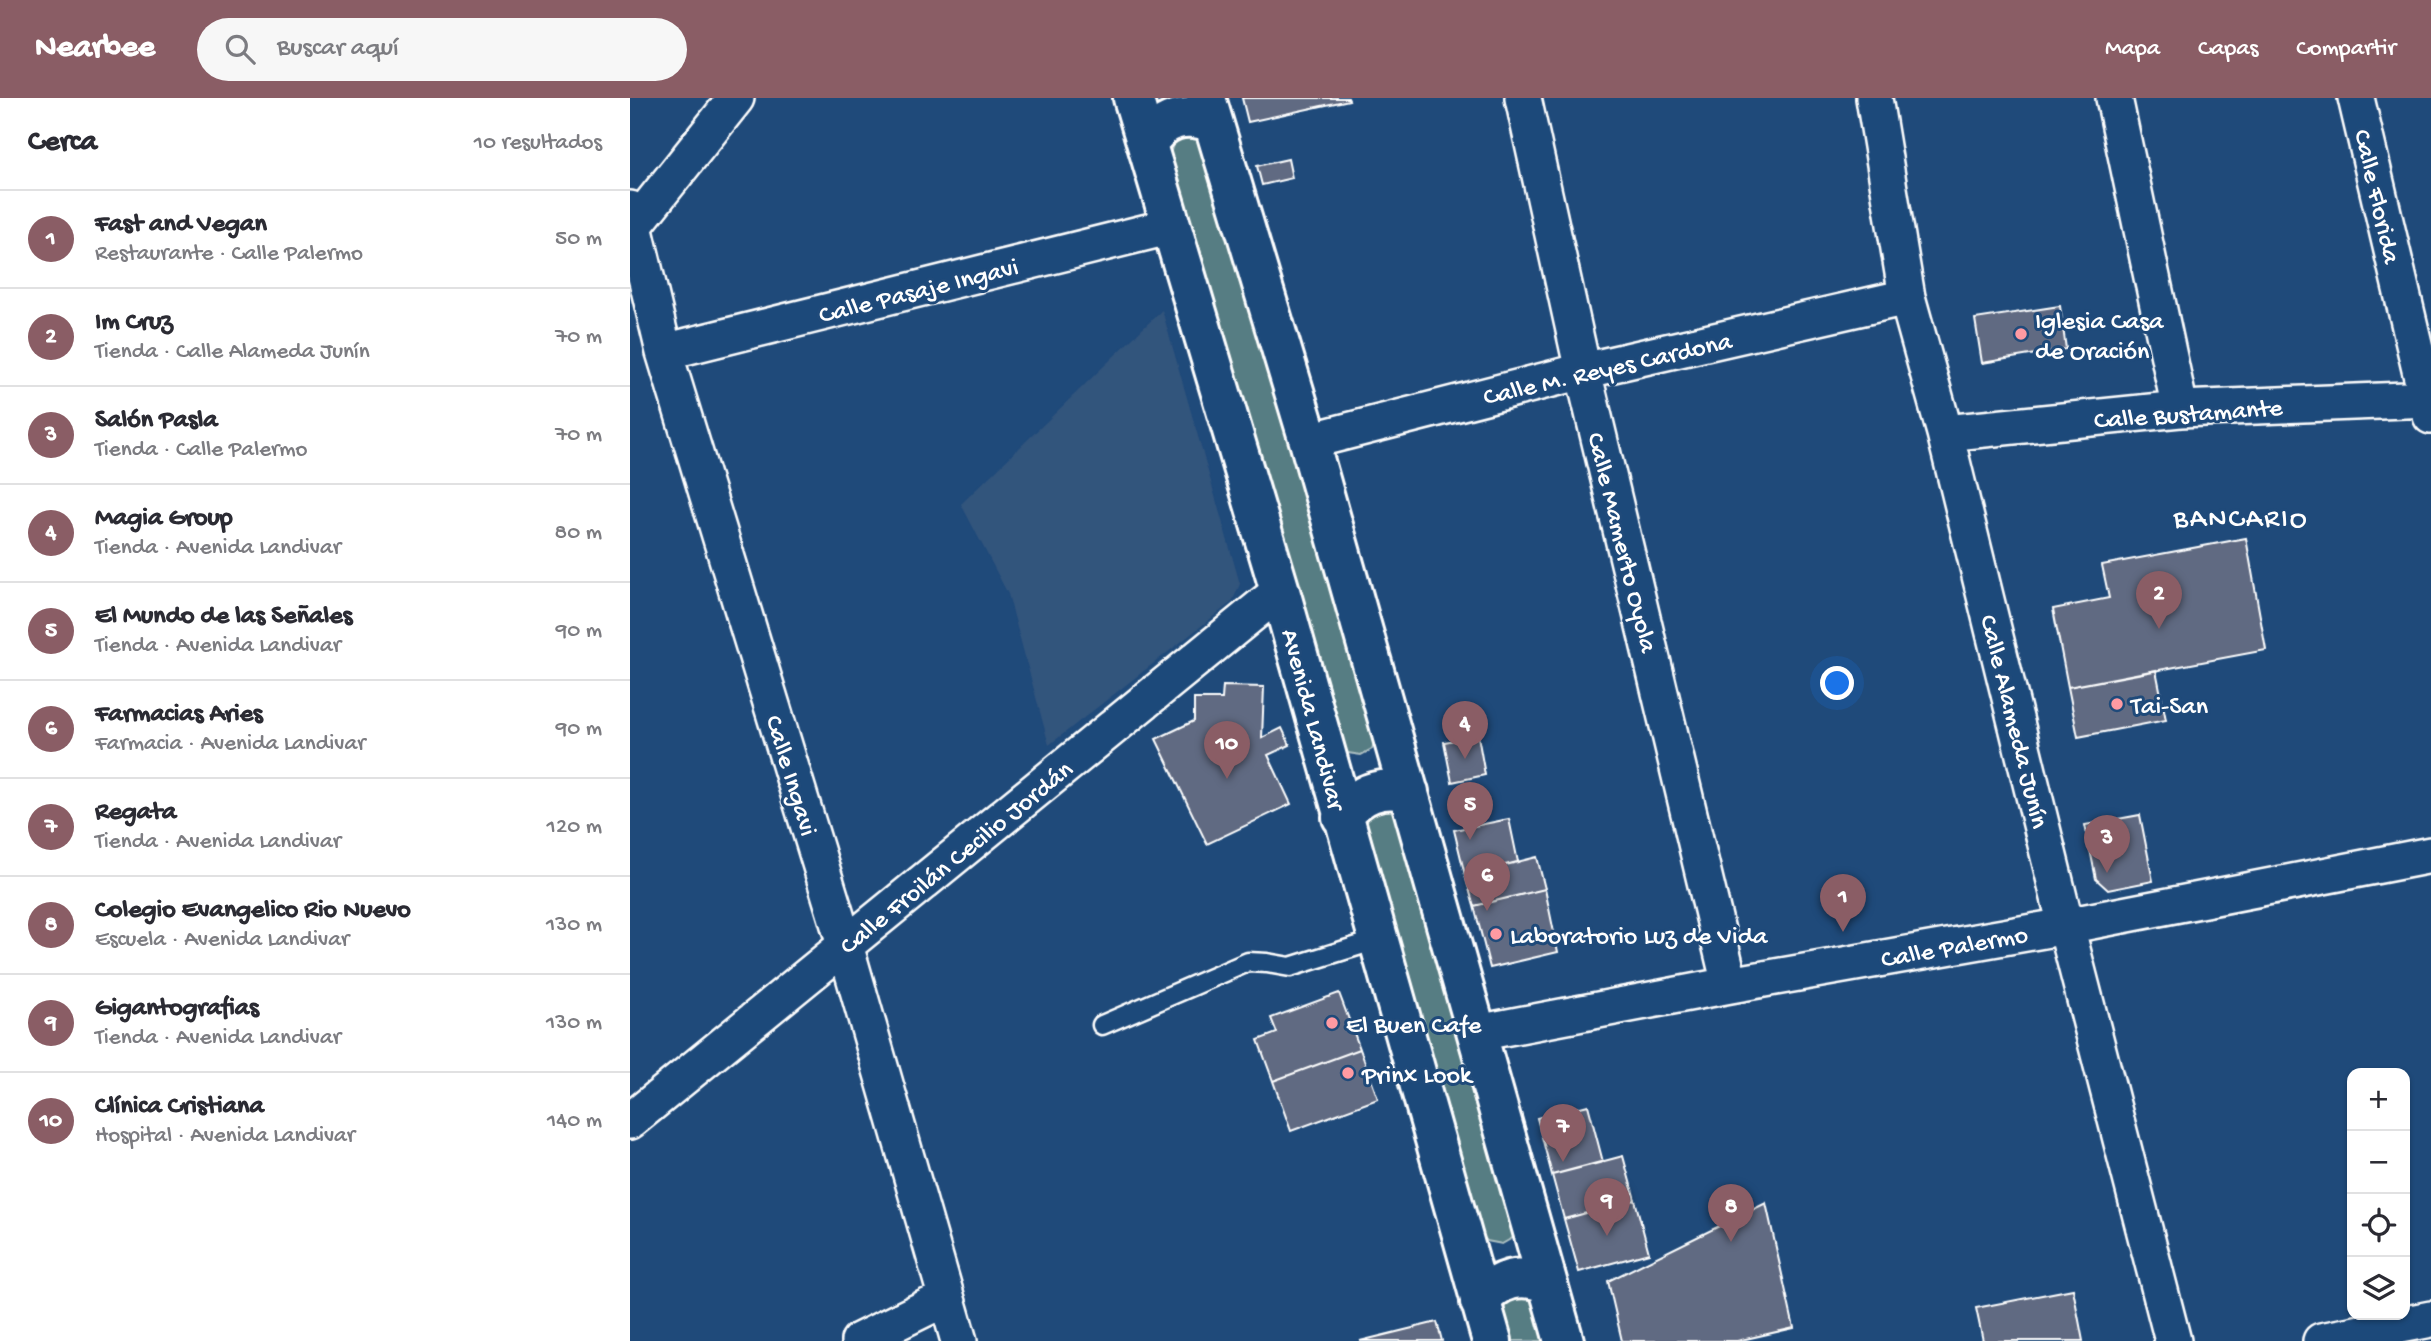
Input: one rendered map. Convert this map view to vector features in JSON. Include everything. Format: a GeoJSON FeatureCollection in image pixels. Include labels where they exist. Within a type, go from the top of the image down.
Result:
{"type":"FeatureCollection","features":[{"type":"Feature","properties":{"kind":"main road","name":"Avenida Landivar"},"geometry":{"type":"LineString","coordinates":[[1133,98],[1280,591],[1492,1341]]}},
{"type":"Feature","properties":{"kind":"main road"},"geometry":{"type":"LineString","coordinates":[[1146,145],[1153,133],[1175,118],[1210,111],[1309,441],[1564,1341]]}},
{"type":"Feature","properties":{"kind":"main road"},"geometry":{"type":"LineString","coordinates":[[1328,765],[1352,771],[1365,769],[1378,765],[1396,747]]}},
{"type":"Feature","properties":{"kind":"main road"},"geometry":{"type":"LineString","coordinates":[[1342,817],[1350,806],[1371,792],[1384,789],[1409,792]]}},
{"type":"Feature","properties":{"kind":"main road"},"geometry":{"type":"LineString","coordinates":[[1467,1254],[1479,1257],[1503,1255],[1524,1243],[1533,1234]]}},
{"type":"Feature","properties":{"kind":"main road"},"geometry":{"type":"LineString","coordinates":[[1480,1301],[1488,1291],[1510,1278],[1522,1277],[1547,1283]]}},
{"type":"Feature","properties":{"kind":"street"},"geometry":{"type":"LineString","coordinates":[[631,221],[736,98]]}},
{"type":"Feature","properties":{"kind":"street","name":"Calle Mamerto Oyola"},"geometry":{"type":"LineString","coordinates":[[1523,98],[1583,371],[1730,985]]}},
{"type":"Feature","properties":{"kind":"street","name":"Calle Alameda Junín"},"geometry":{"type":"LineString","coordinates":[[1874,98],[1907,297],[1945,433],[2066,926],[2173,1341]]}},
{"type":"Feature","properties":{"kind":"street"},"geometry":{"type":"LineString","coordinates":[[2114,98],[2180,409]]}},
{"type":"Feature","properties":{"kind":"street","name":"Calle Florida"},"geometry":{"type":"LineString","coordinates":[[2356,98],[2429,404]]}},
{"type":"Feature","properties":{"kind":"street","name":"Calle Ingavi"},"geometry":{"type":"LineString","coordinates":[[631,221],[664,352],[845,945],[959,1341]]}},
{"type":"Feature","properties":{"kind":"street","name":"Calle Pasaje Ingavi"},"geometry":{"type":"LineString","coordinates":[[664,352],[1172,226]]}},
{"type":"Feature","properties":{"kind":"street","name":"Calle M. Reyes Cardona"},"geometry":{"type":"LineString","coordinates":[[1309,441],[1583,371],[1907,297]]}},
{"type":"Feature","properties":{"kind":"street","name":"Calle Bustamante"},"geometry":{"type":"LineString","coordinates":[[1945,433],[2180,409],[2429,404]]}},
{"type":"Feature","properties":{"kind":"street","name":"Calle Froilán Cecilio Jordán"},"geometry":{"type":"LineString","coordinates":[[630,1121],[1280,591]]}},
{"type":"Feature","properties":{"kind":"street","name":"Calle Palermo"},"geometry":{"type":"LineString","coordinates":[[1477,1033],[2066,926],[2431,855]]}},
{"type":"Feature","properties":{"kind":"street"},"geometry":{"type":"LineString","coordinates":[[859,1341],[946,1298]]}},
{"type":"Feature","properties":{"kind":"street"},"geometry":{"type":"LineString","coordinates":[[2321,1341],[2431,1318]]}},
{"type":"Feature","properties":{"kind":"lane"},"geometry":{"type":"LineString","coordinates":[[1102,1025],[1248,962],[1290,967],[1377,940]]}},
{"type":"Feature","properties":{"kind":"shaded area"},"geometry":{"type":"Polygon","coordinates":[[[1162,310],[1240,584],[1232,602],[1049,745],[1008,594],[961,504],[1162,310]]]}},
{"type":"Feature","properties":{"kind":"green space"},"geometry":{"type":"Polygon","coordinates":[[[1199,134],[1378,731],[1372,749],[1361,755],[1348,753],[1337,738],[1166,165],[1175,139],[1199,134]]]}},
{"type":"Feature","properties":{"kind":"green space"},"geometry":{"type":"Polygon","coordinates":[[[1383,807],[1397,810],[1521,1220],[1514,1237],[1502,1244],[1487,1241],[1474,1227],[1360,825],[1370,811],[1383,807]]]}},
{"type":"Feature","properties":{"kind":"green space"},"geometry":{"type":"Polygon","coordinates":[[[1533,1294],[1555,1341],[1512,1341],[1503,1310],[1512,1296],[1533,1294]]]}},
{"type":"Feature","properties":{"kind":"building"},"geometry":{"type":"Polygon","coordinates":[[[1242,98],[1348,98],[1349,100],[1248,122],[1242,98]]]}},
{"type":"Feature","properties":{"kind":"building"},"geometry":{"type":"Polygon","coordinates":[[[1288,159],[1292,178],[1262,185],[1257,166],[1288,159]]]}},
{"type":"Feature","properties":{"kind":"building","name":"Iglesia Casa de Oración"},"geometry":{"type":"Polygon","coordinates":[[[2060,306],[2066,349],[1982,363],[1975,319],[2060,306]]]}},
{"type":"Feature","properties":{"kind":"building"},"geometry":{"type":"Polygon","coordinates":[[[2246,538],[2266,650],[2068,687],[2053,609],[2109,598],[2102,565],[2246,538]]]}},
{"type":"Feature","properties":{"kind":"building","name":"Tai-San"},"geometry":{"type":"Polygon","coordinates":[[[2156,670],[2166,720],[2078,737],[2068,687],[2156,670]]]}},
{"type":"Feature","properties":{"kind":"building"},"geometry":{"type":"Polygon","coordinates":[[[1223,686],[1264,687],[1262,738],[1282,728],[1290,745],[1268,755],[1291,804],[1207,844],[1156,739],[1194,721],[1194,699],[1222,699],[1223,686]]]}},
{"type":"Feature","properties":{"kind":"building"},"geometry":{"type":"Polygon","coordinates":[[[1478,736],[1485,775],[1452,782],[1444,742],[1478,736]]]}},
{"type":"Feature","properties":{"kind":"building"},"geometry":{"type":"Polygon","coordinates":[[[2140,815],[2153,881],[2108,890],[2096,879],[2085,825],[2140,815]]]}},
{"type":"Feature","properties":{"kind":"building"},"geometry":{"type":"Polygon","coordinates":[[[1509,819],[1518,862],[1465,875],[1454,830],[1509,819]]]}},
{"type":"Feature","properties":{"kind":"building"},"geometry":{"type":"Polygon","coordinates":[[[1537,857],[1545,889],[1474,906],[1465,875],[1537,857]]]}},
{"type":"Feature","properties":{"kind":"building"},"geometry":{"type":"Polygon","coordinates":[[[1545,889],[1558,952],[1490,968],[1474,906],[1545,889]]]}},
{"type":"Feature","properties":{"kind":"building"},"geometry":{"type":"Polygon","coordinates":[[[1339,993],[1360,1049],[1273,1081],[1258,1040],[1277,1033],[1271,1018],[1339,993]]]}},
{"type":"Feature","properties":{"kind":"building"},"geometry":{"type":"Polygon","coordinates":[[[1360,1049],[1378,1099],[1291,1131],[1273,1081],[1360,1049]]]}},
{"type":"Feature","properties":{"kind":"building"},"geometry":{"type":"Polygon","coordinates":[[[1588,1105],[1603,1162],[1552,1175],[1537,1118],[1588,1105]]]}},
{"type":"Feature","properties":{"kind":"building"},"geometry":{"type":"Polygon","coordinates":[[[1623,1156],[1635,1200],[1564,1219],[1552,1175],[1623,1156]]]}},
{"type":"Feature","properties":{"kind":"building"},"geometry":{"type":"Polygon","coordinates":[[[1635,1200],[1649,1253],[1579,1272],[1564,1219],[1635,1200]]]}},
{"type":"Feature","properties":{"kind":"building"},"geometry":{"type":"Polygon","coordinates":[[[1766,1203],[1794,1328],[1737,1341],[1622,1341],[1608,1281],[1766,1203]]]}},
{"type":"Feature","properties":{"kind":"building"},"geometry":{"type":"Polygon","coordinates":[[[2073,1289],[2083,1341],[1983,1341],[1976,1308],[2073,1289]]]}},
{"type":"Feature","properties":{"kind":"building"},"geometry":{"type":"Polygon","coordinates":[[[1437,1322],[1442,1341],[1360,1341],[1437,1322]]]}},
{"type":"Feature","properties":{"kind":"place","name":"Iglesia Casa de Oración"},"geometry":{"type":"Point","coordinates":[2021,334]}},
{"type":"Feature","properties":{"kind":"place","name":"Im Cruz"},"geometry":{"type":"Point","coordinates":[2159,629]}},
{"type":"Feature","properties":{"kind":"place","name":"Tai-San"},"geometry":{"type":"Point","coordinates":[2117,704]}},
{"type":"Feature","properties":{"kind":"place","name":"Magia Group"},"geometry":{"type":"Point","coordinates":[1465,759]}},
{"type":"Feature","properties":{"kind":"place","name":"Clínica Cristiana"},"geometry":{"type":"Point","coordinates":[1227,779]}},
{"type":"Feature","properties":{"kind":"place","name":"El Mundo de las Señales"},"geometry":{"type":"Point","coordinates":[1470,840]}},
{"type":"Feature","properties":{"kind":"place","name":"Salón Pasla"},"geometry":{"type":"Point","coordinates":[2107,873]}},
{"type":"Feature","properties":{"kind":"place","name":"Farmacias Aries"},"geometry":{"type":"Point","coordinates":[1487,911]}},
{"type":"Feature","properties":{"kind":"place","name":"Fast and Vegan"},"geometry":{"type":"Point","coordinates":[1843,932]}},
{"type":"Feature","properties":{"kind":"place","name":"Laboratorio Luz de Vida"},"geometry":{"type":"Point","coordinates":[1496,934]}},
{"type":"Feature","properties":{"kind":"place","name":"El Buen Cafe"},"geometry":{"type":"Point","coordinates":[1332,1023]}},
{"type":"Feature","properties":{"kind":"place","name":"Prinx Look"},"geometry":{"type":"Point","coordinates":[1348,1073]}},
{"type":"Feature","properties":{"kind":"place","name":"Regata"},"geometry":{"type":"Point","coordinates":[1563,1162]}},
{"type":"Feature","properties":{"kind":"place","name":"Gigantografias"},"geometry":{"type":"Point","coordinates":[1607,1236]}},
{"type":"Feature","properties":{"kind":"place","name":"Colegio Evangelico Rio Nuevo"},"geometry":{"type":"Point","coordinates":[1731,1242]}},
{"type":"Feature","properties":{"kind":"district","name":"BANCARIO"},"geometry":{"type":"Point","coordinates":[2241,516]}}]}
